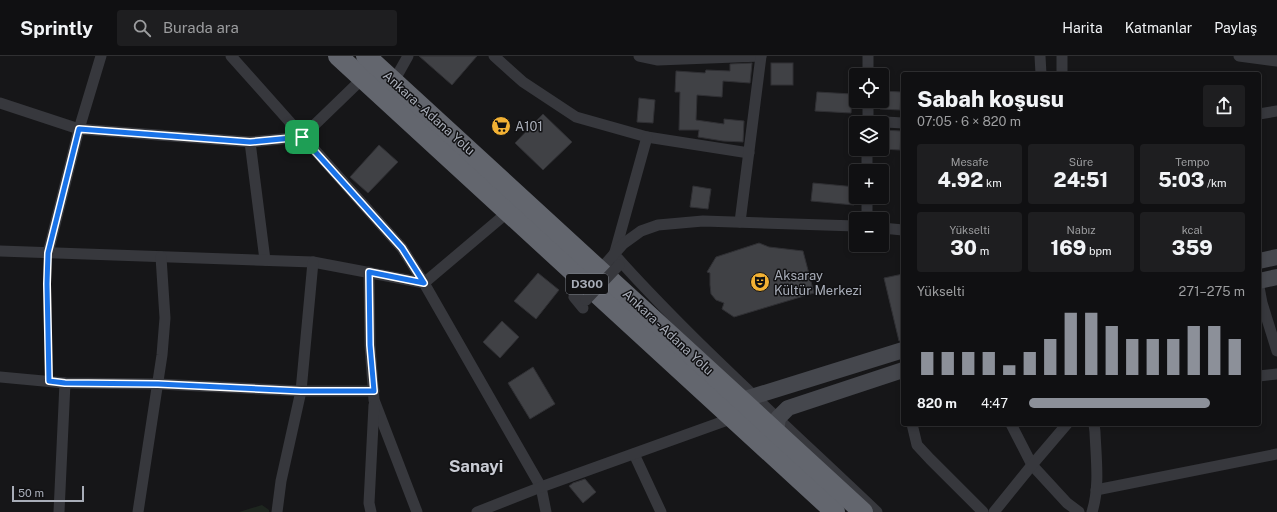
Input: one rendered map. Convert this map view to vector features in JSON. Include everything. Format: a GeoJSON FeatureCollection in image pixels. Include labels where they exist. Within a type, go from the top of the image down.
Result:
{"type":"FeatureCollection","features":[{"type":"Feature","properties":{"kind":"highway","name":"Ankara - Adana Yolu"},"geometry":{"type":"LineString","coordinates":[[338,56],[835,512]]}},
{"type":"Feature","properties":{"kind":"highway","name":"Ankara - Adana Yolu"},"geometry":{"type":"LineString","coordinates":[[366,56],[610,268],[777,424],[863,512]]}},
{"type":"Feature","properties":{"kind":"main road"},"geometry":{"type":"LineString","coordinates":[[1261,261],[1277,257]]}},
{"type":"Feature","properties":{"kind":"main road"},"geometry":{"type":"LineString","coordinates":[[1261,281],[1277,277]]}},
{"type":"Feature","properties":{"kind":"main road"},"geometry":{"type":"LineString","coordinates":[[748,398],[901,351]]}},
{"type":"Feature","properties":{"kind":"main road"},"geometry":{"type":"LineString","coordinates":[[777,424],[788,408],[901,372]]}},
{"type":"Feature","properties":{"kind":"street"},"geometry":{"type":"LineString","coordinates":[[48,253],[79,129],[102,56]]}},
{"type":"Feature","properties":{"kind":"street"},"geometry":{"type":"LineString","coordinates":[[231,56],[402,248],[424,283],[541,487],[546,512]]}},
{"type":"Feature","properties":{"kind":"street"},"geometry":{"type":"LineString","coordinates":[[394,81],[408,56]]}},
{"type":"Feature","properties":{"kind":"street"},"geometry":{"type":"LineString","coordinates":[[494,56],[522,82],[576,117],[646,137],[749,153]]}},
{"type":"Feature","properties":{"kind":"street"},"geometry":{"type":"LineString","coordinates":[[639,56],[658,60],[668,58],[761,56],[740,222]]}},
{"type":"Feature","properties":{"kind":"street"},"geometry":{"type":"LineString","coordinates":[[868,56],[868,68]]}},
{"type":"Feature","properties":{"kind":"street"},"geometry":{"type":"LineString","coordinates":[[1040,56],[1041,72]]}},
{"type":"Feature","properties":{"kind":"street"},"geometry":{"type":"LineString","coordinates":[[1062,56],[1062,72]]}},
{"type":"Feature","properties":{"kind":"street"},"geometry":{"type":"LineString","coordinates":[[1239,56],[1277,61]]}},
{"type":"Feature","properties":{"kind":"street"},"geometry":{"type":"LineString","coordinates":[[0,103],[79,129],[250,142],[302,137],[362,78]]}},
{"type":"Feature","properties":{"kind":"street"},"geometry":{"type":"LineString","coordinates":[[1261,114],[1277,110]]}},
{"type":"Feature","properties":{"kind":"street"},"geometry":{"type":"LineString","coordinates":[[889,123],[901,124]]}},
{"type":"Feature","properties":{"kind":"street"},"geometry":{"type":"LineString","coordinates":[[585,304],[610,268],[646,137]]}},
{"type":"Feature","properties":{"kind":"street"},"geometry":{"type":"LineString","coordinates":[[250,142],[265,260]]}},
{"type":"Feature","properties":{"kind":"street"},"geometry":{"type":"LineString","coordinates":[[424,283],[508,212]]}},
{"type":"Feature","properties":{"kind":"street"},"geometry":{"type":"LineString","coordinates":[[614,253],[641,230],[658,225],[702,221],[849,226]]}},
{"type":"Feature","properties":{"kind":"street"},"geometry":{"type":"LineString","coordinates":[[889,229],[901,230]]}},
{"type":"Feature","properties":{"kind":"street"},"geometry":{"type":"LineString","coordinates":[[0,252],[313,262],[424,283]]}},
{"type":"Feature","properties":{"kind":"street"},"geometry":{"type":"LineString","coordinates":[[614,253],[636,280],[748,398]]}},
{"type":"Feature","properties":{"kind":"street"},"geometry":{"type":"LineString","coordinates":[[138,512],[162,355],[165,318],[162,256]]}},
{"type":"Feature","properties":{"kind":"street"},"geometry":{"type":"LineString","coordinates":[[277,512],[281,481],[301,391],[313,262]]}},
{"type":"Feature","properties":{"kind":"street"},"geometry":{"type":"LineString","coordinates":[[610,268],[632,282],[636,280]]}},
{"type":"Feature","properties":{"kind":"street"},"geometry":{"type":"LineString","coordinates":[[369,272],[370,345],[374,396],[369,503],[371,512]]}},
{"type":"Feature","properties":{"kind":"street"},"geometry":{"type":"LineString","coordinates":[[1261,298],[1277,351]]}},
{"type":"Feature","properties":{"kind":"street"},"geometry":{"type":"LineString","coordinates":[[1261,376],[1277,374]]}},
{"type":"Feature","properties":{"kind":"street"},"geometry":{"type":"LineString","coordinates":[[0,377],[65,383],[158,384],[374,396]]}},
{"type":"Feature","properties":{"kind":"street"},"geometry":{"type":"LineString","coordinates":[[59,512],[65,383]]}},
{"type":"Feature","properties":{"kind":"street"},"geometry":{"type":"LineString","coordinates":[[374,396],[417,512]]}},
{"type":"Feature","properties":{"kind":"street"},"geometry":{"type":"LineString","coordinates":[[477,512],[541,487],[733,418]]}},
{"type":"Feature","properties":{"kind":"street"},"geometry":{"type":"LineString","coordinates":[[777,424],[877,512]]}},
{"type":"Feature","properties":{"kind":"street"},"geometry":{"type":"LineString","coordinates":[[912,426],[917,444],[983,512]]}},
{"type":"Feature","properties":{"kind":"street"},"geometry":{"type":"LineString","coordinates":[[1012,426],[1032,465],[1067,503],[1079,512]]}},
{"type":"Feature","properties":{"kind":"street"},"geometry":{"type":"LineString","coordinates":[[994,512],[1065,426]]}},
{"type":"Feature","properties":{"kind":"street"},"geometry":{"type":"LineString","coordinates":[[1092,512],[1096,490],[1094,426]]}},
{"type":"Feature","properties":{"kind":"street"},"geometry":{"type":"LineString","coordinates":[[634,454],[661,512]]}},
{"type":"Feature","properties":{"kind":"street"},"geometry":{"type":"LineString","coordinates":[[1096,490],[1277,454]]}},
{"type":"Feature","properties":{"kind":"lane"},"geometry":{"type":"LineString","coordinates":[[48,253],[47,284],[49,381]]}},
{"type":"Feature","properties":{"kind":"shaded area"},"geometry":{"type":"Polygon","coordinates":[[[262,505],[269,510],[269,512],[239,512],[262,505]]]}},
{"type":"Feature","properties":{"kind":"building"},"geometry":{"type":"Polygon","coordinates":[[[419,56],[477,56],[452,85],[419,56]]]}},
{"type":"Feature","properties":{"kind":"building"},"geometry":{"type":"Polygon","coordinates":[[[752,63],[750,83],[723,81],[722,97],[697,95],[696,120],[724,124],[724,119],[744,121],[743,142],[723,141],[698,137],[699,130],[679,130],[680,92],[675,92],[676,71],[705,73],[706,70],[730,71],[730,64],[752,63]]]}},
{"type":"Feature","properties":{"kind":"building"},"geometry":{"type":"Polygon","coordinates":[[[771,63],[793,63],[793,85],[771,85],[771,63]]]}},
{"type":"Feature","properties":{"kind":"building"},"geometry":{"type":"Polygon","coordinates":[[[889,91],[901,92],[900,110],[880,109],[889,108],[889,91]]]}},
{"type":"Feature","properties":{"kind":"building"},"geometry":{"type":"Polygon","coordinates":[[[817,92],[849,94],[849,108],[851,108],[851,113],[815,111],[817,92]]]}},
{"type":"Feature","properties":{"kind":"building"},"geometry":{"type":"Polygon","coordinates":[[[639,98],[655,100],[653,123],[637,122],[639,98]]]}},
{"type":"Feature","properties":{"kind":"building"},"geometry":{"type":"Polygon","coordinates":[[[543,114],[572,142],[543,170],[515,143],[543,114]]]}},
{"type":"Feature","properties":{"kind":"building"},"geometry":{"type":"Polygon","coordinates":[[[889,130],[901,131],[900,150],[889,149],[889,130]]]}},
{"type":"Feature","properties":{"kind":"building"},"geometry":{"type":"Polygon","coordinates":[[[379,145],[398,162],[368,193],[350,177],[379,145]]]}},
{"type":"Feature","properties":{"kind":"building"},"geometry":{"type":"Polygon","coordinates":[[[813,183],[849,186],[849,204],[854,204],[854,205],[811,201],[813,183]]]}},
{"type":"Feature","properties":{"kind":"building"},"geometry":{"type":"Polygon","coordinates":[[[693,186],[711,189],[708,209],[690,207],[693,186]]]}},
{"type":"Feature","properties":{"kind":"building","name":"Aksaray Kültür Merkezi"},"geometry":{"type":"Polygon","coordinates":[[[759,243],[769,247],[803,251],[814,293],[734,317],[722,309],[724,303],[716,300],[711,294],[710,273],[707,272],[716,257],[759,243]]]}},
{"type":"Feature","properties":{"kind":"building"},"geometry":{"type":"Polygon","coordinates":[[[538,273],[559,290],[536,319],[514,301],[538,273]]]}},
{"type":"Feature","properties":{"kind":"building"},"geometry":{"type":"Polygon","coordinates":[[[901,274],[901,341],[899,341],[884,278],[901,274]]]}},
{"type":"Feature","properties":{"kind":"building"},"geometry":{"type":"Polygon","coordinates":[[[502,321],[519,337],[500,358],[483,342],[502,321]]]}},
{"type":"Feature","properties":{"kind":"building"},"geometry":{"type":"Polygon","coordinates":[[[533,367],[555,404],[530,419],[508,383],[533,367]]]}},
{"type":"Feature","properties":{"kind":"building"},"geometry":{"type":"Polygon","coordinates":[[[585,479],[596,492],[583,503],[569,486],[585,479]]]}},
{"type":"Feature","properties":{"kind":"place","name":"A101"},"geometry":{"type":"Point","coordinates":[501,126]}},
{"type":"Feature","properties":{"kind":"place","name":"Aksaray Kültür Merkezi"},"geometry":{"type":"Point","coordinates":[760,282]}},
{"type":"Feature","properties":{"kind":"district","name":"Sanayi"},"geometry":{"type":"Point","coordinates":[476,466]}},
{"type":"Feature","properties":{"kind":"route"},"geometry":{"type":"LineString","coordinates":[[79,129],[250,142],[302,137],[402,248],[424,283],[369,272],[370,345],[374,391],[301,391],[158,384],[65,383],[49,381],[47,284],[48,253],[79,129]]}}]}
